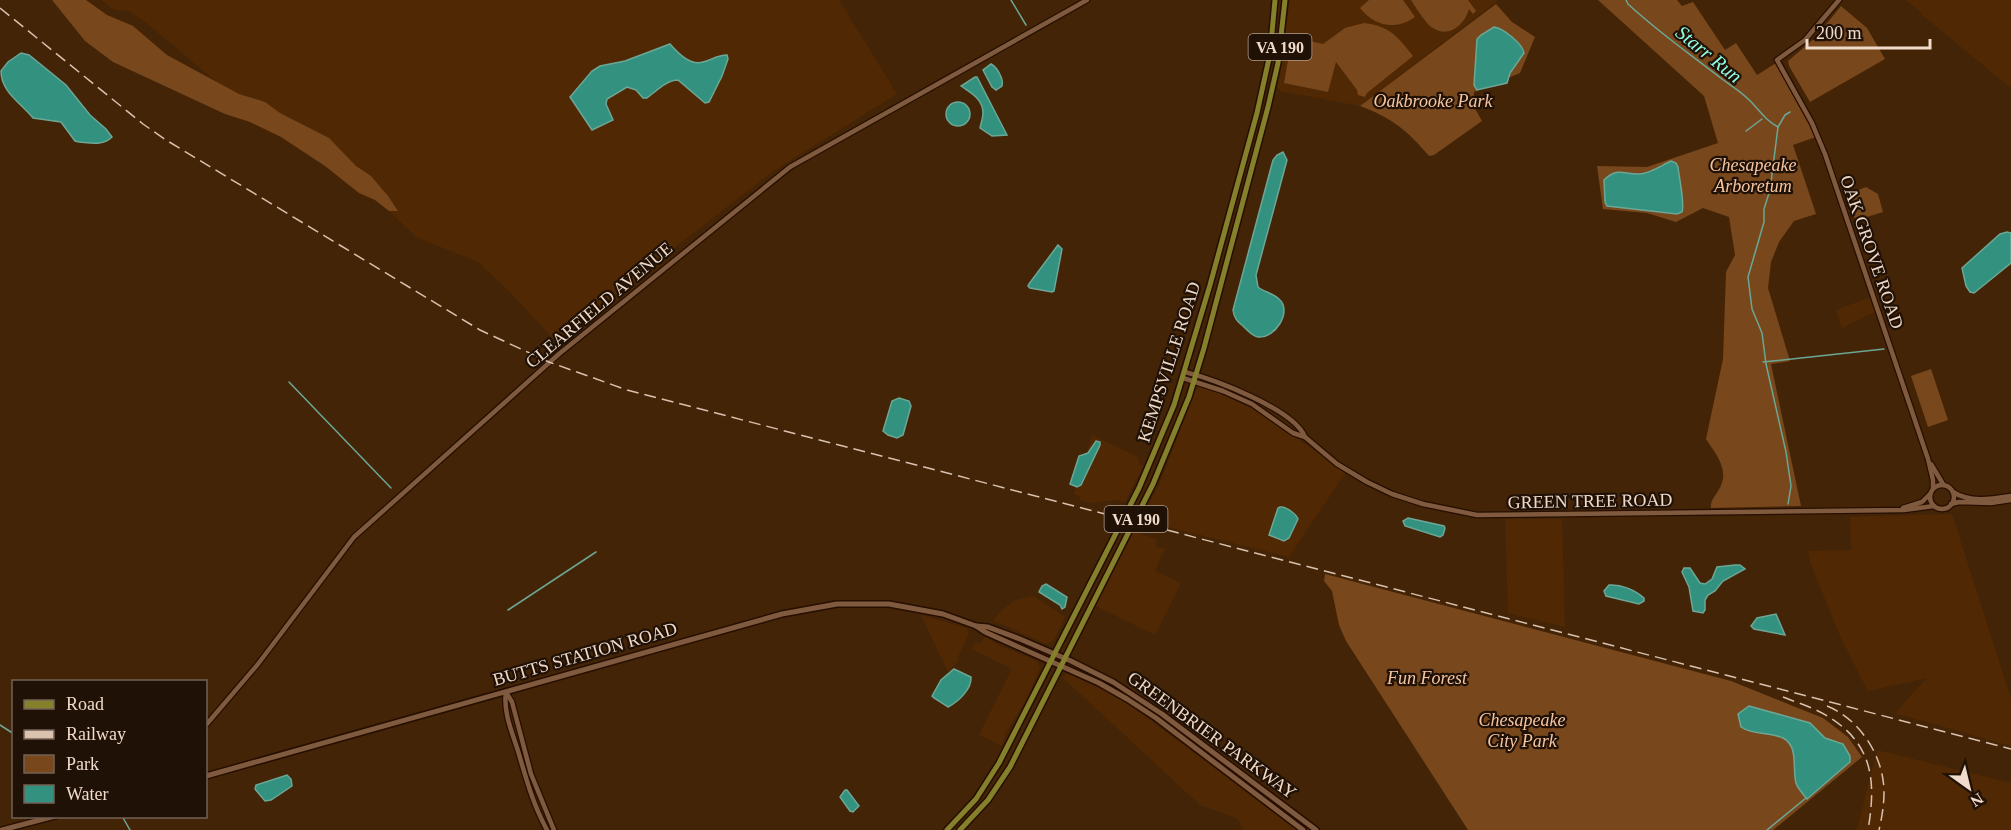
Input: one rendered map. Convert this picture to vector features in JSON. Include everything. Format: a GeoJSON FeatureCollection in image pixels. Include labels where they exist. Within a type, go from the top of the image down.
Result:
{"type":"FeatureCollection","features":[{"type":"Feature","properties":{"kind":"main road","name":"KEMPSVILLE ROAD"},"geometry":{"type":"LineString","coordinates":[[947,830],[970,806],[992,776],[1148,467],[1184,375],[1257,113],[1270,54],[1275,0]]}},
{"type":"Feature","properties":{"kind":"main road","name":"KEMPSVILLE ROAD"},"geometry":{"type":"LineString","coordinates":[[960,830],[984,805],[1001,782],[1153,484],[1180,422],[1195,378],[1268,107],[1278,63],[1285,0]]}},
{"type":"Feature","properties":{"kind":"main road","name":"BUTTS STATION ROAD"},"geometry":{"type":"LineString","coordinates":[[207,776],[814,607],[855,603],[897,605],[943,614],[976,626],[1051,661]]}},
{"type":"Feature","properties":{"kind":"main road","name":"BUTTS STATION ROAD"},"geometry":{"type":"LineString","coordinates":[[976,626],[988,627],[1054,654]]}},
{"type":"Feature","properties":{"kind":"main road","name":"GREENBRIER PARKWAY"},"geometry":{"type":"LineString","coordinates":[[1054,654],[1113,682],[1148,705],[1316,830]]}},
{"type":"Feature","properties":{"kind":"main road","name":"GREENBRIER PARKWAY"},"geometry":{"type":"LineString","coordinates":[[1051,661],[1107,687],[1156,718],[1303,830]]}},
{"type":"Feature","properties":{"kind":"main road"},"geometry":{"type":"LineString","coordinates":[[2,830],[47,818]]}},
{"type":"Feature","properties":{"kind":"street","name":"CLEARFIELD AVENUE"},"geometry":{"type":"LineString","coordinates":[[207,724],[258,664],[354,537],[559,354],[790,167],[1087,0]]}},
{"type":"Feature","properties":{"kind":"street","name":"OAK GROVE ROAD"},"geometry":{"type":"LineString","coordinates":[[1839,0],[1805,40],[1777,60],[1820,140],[1928,459],[1933,488]]}},
{"type":"Feature","properties":{"kind":"street","name":"GREEN TREE ROAD"},"geometry":{"type":"LineString","coordinates":[[1184,375],[1232,388],[1260,400],[1299,428],[1305,437],[1337,464],[1384,490],[1423,504],[1477,515],[1909,510],[1934,506]]}},
{"type":"Feature","properties":{"kind":"street","name":"OAK GROVE ROAD"},"geometry":{"type":"LineString","coordinates":[[1928,459],[1943,484]]}},
{"type":"Feature","properties":{"kind":"street"},"geometry":{"type":"LineString","coordinates":[[1951,504],[1954,499],[1950,487],[1943,484],[1933,488],[1929,495],[1930,501],[1934,506],[1942,509],[1959,502],[1991,503],[2011,500]]}},
{"type":"Feature","properties":{"kind":"street"},"geometry":{"type":"LineString","coordinates":[[1953,492],[1968,498],[1986,499],[2011,496]]}},
{"type":"Feature","properties":{"kind":"street","name":"GREEN TREE ROAD"},"geometry":{"type":"LineString","coordinates":[[1895,510],[1922,502],[1929,495]]}},
{"type":"Feature","properties":{"kind":"street"},"geometry":{"type":"LineString","coordinates":[[506,692],[504,704],[510,726],[534,802],[546,830]]}},
{"type":"Feature","properties":{"kind":"street"},"geometry":{"type":"LineString","coordinates":[[506,692],[512,702],[531,774],[554,830]]}},
{"type":"Feature","properties":{"kind":"shaded area"},"geometry":{"type":"Polygon","coordinates":[[[102,0],[839,0],[897,94],[772,172],[671,250],[562,348],[507,289],[478,262],[416,237],[314,138],[226,90],[144,21],[129,11],[114,10],[102,0]]]}},
{"type":"Feature","properties":{"kind":"shaded area"},"geometry":{"type":"Polygon","coordinates":[[[1290,0],[1497,1],[1360,106],[1280,91],[1277,87],[1290,0]]]}},
{"type":"Feature","properties":{"kind":"shaded area"},"geometry":{"type":"Polygon","coordinates":[[[1906,0],[2011,0],[2011,88],[1921,14],[1906,0]]]}},
{"type":"Feature","properties":{"kind":"shaded area"},"geometry":{"type":"Polygon","coordinates":[[[1871,297],[1875,312],[1842,328],[1836,310],[1871,297]]]}},
{"type":"Feature","properties":{"kind":"shaded area"},"geometry":{"type":"Polygon","coordinates":[[[1200,386],[1253,409],[1346,472],[1289,557],[1140,520],[1160,483],[1195,391],[1200,386]]]}},
{"type":"Feature","properties":{"kind":"shaded area"},"geometry":{"type":"Polygon","coordinates":[[[1092,435],[1138,457],[1140,465],[1143,466],[1125,502],[1115,500],[1090,503],[1079,500],[1080,496],[1074,494],[1092,435]]]}},
{"type":"Feature","properties":{"kind":"shaded area"},"geometry":{"type":"Polygon","coordinates":[[[1952,514],[2011,699],[2011,746],[1895,713],[1927,678],[1868,691],[1841,638],[1810,562],[1808,551],[1851,550],[1850,517],[1952,514]]]}},
{"type":"Feature","properties":{"kind":"shaded area"},"geometry":{"type":"Polygon","coordinates":[[[1505,519],[1562,519],[1565,627],[1508,613],[1505,519]]]}},
{"type":"Feature","properties":{"kind":"shaded area"},"geometry":{"type":"Polygon","coordinates":[[[1133,532],[1157,539],[1156,546],[1165,548],[1155,571],[1181,583],[1155,635],[1096,606],[1133,532]]]}},
{"type":"Feature","properties":{"kind":"shaded area"},"geometry":{"type":"Polygon","coordinates":[[[1034,596],[1065,617],[1054,640],[1046,644],[993,620],[1015,600],[1034,596]]]}},
{"type":"Feature","properties":{"kind":"shaded area"},"geometry":{"type":"Polygon","coordinates":[[[921,615],[966,628],[969,633],[958,657],[959,660],[948,672],[921,615]]]}},
{"type":"Feature","properties":{"kind":"shaded area"},"geometry":{"type":"Polygon","coordinates":[[[985,637],[998,645],[1037,661],[1040,668],[1024,704],[1006,732],[1002,746],[979,735],[1012,669],[972,649],[975,642],[981,643],[985,637]]]}},
{"type":"Feature","properties":{"kind":"shaded area"},"geometry":{"type":"Polygon","coordinates":[[[1068,673],[1127,703],[1298,830],[1243,830],[1236,818],[1200,805],[1062,677],[1068,673]]]}},
{"type":"Feature","properties":{"kind":"shaded area"},"geometry":{"type":"Polygon","coordinates":[[[1877,750],[2011,783],[2011,830],[1857,830],[1877,750]]]}},
{"type":"Feature","properties":{"kind":"green space"},"geometry":{"type":"Polygon","coordinates":[[[52,0],[86,0],[107,15],[133,26],[167,55],[239,94],[265,102],[280,113],[329,138],[356,166],[371,176],[398,211],[389,211],[375,200],[359,193],[325,166],[281,137],[250,122],[225,114],[113,62],[85,41],[52,0]]]}},
{"type":"Feature","properties":{"kind":"green space"},"geometry":{"type":"Polygon","coordinates":[[[1369,0],[1403,0],[1415,17],[1393,25],[1379,22],[1360,8],[1369,0]]]}},
{"type":"Feature","properties":{"kind":"green space"},"geometry":{"type":"Polygon","coordinates":[[[1411,0],[1468,0],[1476,11],[1473,14],[1469,9],[1463,21],[1453,30],[1441,31],[1428,24],[1411,0]]]}},
{"type":"Feature","properties":{"kind":"green space","name":"Chesapeake Arboretum"},"geometry":{"type":"Polygon","coordinates":[[[1598,0],[1677,0],[1682,6],[1693,2],[1725,50],[1736,43],[1757,75],[1776,63],[1816,137],[1793,145],[1816,214],[1794,221],[1779,242],[1771,262],[1768,288],[1790,361],[1771,364],[1801,506],[1711,508],[1723,477],[1721,464],[1706,439],[1723,359],[1726,272],[1735,255],[1729,217],[1703,208],[1676,222],[1647,213],[1603,209],[1597,166],[1647,167],[1718,143],[1704,96],[1598,0]]]}},
{"type":"Feature","properties":{"kind":"green space","name":"Oakbrooke Park"},"geometry":{"type":"Polygon","coordinates":[[[1496,4],[1512,22],[1535,37],[1520,73],[1474,92],[1473,105],[1482,121],[1434,155],[1429,156],[1398,126],[1381,115],[1360,106],[1496,4]]]}},
{"type":"Feature","properties":{"kind":"green space"},"geometry":{"type":"Polygon","coordinates":[[[1841,6],[1867,28],[1885,59],[1810,102],[1788,61],[1815,38],[1841,6]]]}},
{"type":"Feature","properties":{"kind":"green space"},"geometry":{"type":"Polygon","coordinates":[[[1364,23],[1381,27],[1393,34],[1413,56],[1365,97],[1358,95],[1357,90],[1336,62],[1328,92],[1284,83],[1292,37],[1323,44],[1345,28],[1364,23]]]}},
{"type":"Feature","properties":{"kind":"green space"},"geometry":{"type":"Polygon","coordinates":[[[1866,187],[1878,194],[1883,212],[1857,220],[1853,216],[1846,195],[1866,187]]]}},
{"type":"Feature","properties":{"kind":"green space"},"geometry":{"type":"Polygon","coordinates":[[[1931,369],[1948,420],[1928,427],[1911,376],[1931,369]]]}},
{"type":"Feature","properties":{"kind":"green space","name":"Chesapeake City Park"},"geometry":{"type":"Polygon","coordinates":[[[1325,574],[1731,681],[1823,718],[1848,737],[1862,757],[1773,830],[1468,830],[1346,641],[1339,625],[1332,591],[1324,581],[1325,574]]]}},
{"type":"Feature","properties":{"kind":"water"},"geometry":{"type":"Polygon","coordinates":[[[1494,27],[1512,37],[1524,53],[1510,73],[1507,83],[1477,90],[1474,85],[1477,39],[1494,27]]]}},
{"type":"Feature","properties":{"kind":"water"},"geometry":{"type":"Polygon","coordinates":[[[670,44],[685,58],[698,63],[727,55],[728,59],[722,76],[709,102],[705,103],[678,80],[666,84],[647,98],[643,98],[636,90],[627,87],[607,99],[606,104],[613,120],[592,130],[570,97],[592,71],[600,66],[625,61],[670,44]]]}},
{"type":"Feature","properties":{"kind":"water"},"geometry":{"type":"Polygon","coordinates":[[[21,53],[29,55],[66,85],[90,115],[112,137],[101,143],[79,142],[75,141],[61,122],[33,118],[12,97],[2,78],[1,71],[8,62],[21,53]]]}},
{"type":"Feature","properties":{"kind":"water"},"geometry":{"type":"Polygon","coordinates":[[[991,64],[998,70],[1002,80],[1002,86],[996,90],[983,70],[991,64]]]}},
{"type":"Feature","properties":{"kind":"water"},"geometry":{"type":"Polygon","coordinates":[[[975,77],[1007,135],[992,136],[980,128],[983,113],[981,104],[976,97],[961,86],[975,77]]]}},
{"type":"Feature","properties":{"kind":"water"},"geometry":{"type":"Polygon","coordinates":[[[958,102],[967,105],[970,114],[967,123],[958,126],[949,123],[946,114],[949,105],[958,102]]]}},
{"type":"Feature","properties":{"kind":"water"},"geometry":{"type":"Polygon","coordinates":[[[1283,152],[1287,160],[1256,275],[1258,287],[1279,299],[1284,310],[1276,329],[1270,334],[1258,337],[1237,321],[1233,310],[1273,160],[1283,152]]]}},
{"type":"Feature","properties":{"kind":"water"},"geometry":{"type":"Polygon","coordinates":[[[1671,161],[1678,167],[1682,212],[1677,214],[1607,206],[1604,180],[1613,173],[1644,173],[1671,161]]]}},
{"type":"Feature","properties":{"kind":"water"},"geometry":{"type":"Polygon","coordinates":[[[2011,233],[2011,263],[1974,293],[1970,292],[1966,286],[1962,268],[2000,234],[2011,233]]]}},
{"type":"Feature","properties":{"kind":"water"},"geometry":{"type":"Polygon","coordinates":[[[1058,245],[1062,249],[1054,291],[1030,288],[1029,284],[1058,245]]]}},
{"type":"Feature","properties":{"kind":"water"},"geometry":{"type":"Polygon","coordinates":[[[899,398],[909,401],[911,406],[903,435],[897,438],[883,431],[892,401],[899,398]]]}},
{"type":"Feature","properties":{"kind":"water"},"geometry":{"type":"Polygon","coordinates":[[[1096,441],[1100,442],[1100,445],[1081,485],[1077,487],[1070,484],[1079,456],[1088,453],[1096,441]]]}},
{"type":"Feature","properties":{"kind":"water"},"geometry":{"type":"Polygon","coordinates":[[[1280,507],[1290,511],[1298,519],[1289,538],[1284,541],[1269,535],[1280,507]]]}},
{"type":"Feature","properties":{"kind":"water"},"geometry":{"type":"Polygon","coordinates":[[[1408,518],[1444,526],[1443,535],[1440,537],[1405,526],[1403,521],[1408,518]]]}},
{"type":"Feature","properties":{"kind":"water"},"geometry":{"type":"Polygon","coordinates":[[[1740,565],[1745,569],[1723,581],[1715,591],[1708,595],[1703,613],[1693,611],[1689,587],[1682,572],[1684,568],[1690,568],[1700,583],[1705,584],[1712,579],[1717,567],[1740,565]]]}},
{"type":"Feature","properties":{"kind":"water"},"geometry":{"type":"Polygon","coordinates":[[[1046,584],[1067,597],[1065,607],[1062,609],[1060,605],[1039,592],[1046,584]]]}},
{"type":"Feature","properties":{"kind":"water"},"geometry":{"type":"Polygon","coordinates":[[[1609,585],[1618,585],[1632,590],[1644,598],[1644,601],[1639,604],[1606,596],[1604,591],[1609,585]]]}},
{"type":"Feature","properties":{"kind":"water"},"geometry":{"type":"Polygon","coordinates":[[[1776,614],[1785,635],[1754,629],[1751,626],[1757,618],[1776,614]]]}},
{"type":"Feature","properties":{"kind":"water"},"geometry":{"type":"Polygon","coordinates":[[[954,669],[971,677],[971,682],[964,695],[948,707],[932,696],[941,680],[954,669]]]}},
{"type":"Feature","properties":{"kind":"water"},"geometry":{"type":"Polygon","coordinates":[[[1749,706],[1810,723],[1825,738],[1843,744],[1850,756],[1850,762],[1807,799],[1796,783],[1793,752],[1788,742],[1778,736],[1745,730],[1741,727],[1738,714],[1749,706]]]}},
{"type":"Feature","properties":{"kind":"water"},"geometry":{"type":"Polygon","coordinates":[[[287,775],[291,779],[292,786],[271,800],[265,801],[255,789],[256,785],[287,775]]]}},
{"type":"Feature","properties":{"kind":"water"},"geometry":{"type":"Polygon","coordinates":[[[845,790],[859,806],[853,812],[840,797],[845,790]]]}},
{"type":"Feature","properties":{"kind":"waterway"},"geometry":{"type":"LineString","coordinates":[[1011,0],[1026,25]]}},
{"type":"Feature","properties":{"kind":"waterway","name":"Starr Run"},"geometry":{"type":"LineString","coordinates":[[1626,0],[1662,33],[1743,94],[1778,127],[1770,190],[1764,209],[1764,222],[1748,277],[1752,309],[1762,333],[1766,364],[1786,452],[1791,486],[1788,504]]}},
{"type":"Feature","properties":{"kind":"waterway","name":"Starr Run"},"geometry":{"type":"LineString","coordinates":[[1778,127],[1785,115],[1790,112]]}},
{"type":"Feature","properties":{"kind":"waterway"},"geometry":{"type":"LineString","coordinates":[[1746,131],[1762,119]]}},
{"type":"Feature","properties":{"kind":"waterway","name":"Starr Run"},"geometry":{"type":"LineString","coordinates":[[1763,362],[1884,349]]}},
{"type":"Feature","properties":{"kind":"waterway"},"geometry":{"type":"LineString","coordinates":[[289,382],[391,488]]}},
{"type":"Feature","properties":{"kind":"waterway"},"geometry":{"type":"LineString","coordinates":[[508,610],[596,552]]}},
{"type":"Feature","properties":{"kind":"waterway"},"geometry":{"type":"LineString","coordinates":[[0,725],[12,733]]}},
{"type":"Feature","properties":{"kind":"waterway"},"geometry":{"type":"LineString","coordinates":[[1767,830],[1806,798]]}},
{"type":"Feature","properties":{"kind":"waterway"},"geometry":{"type":"LineString","coordinates":[[123,818],[130,830]]}},
{"type":"Feature","properties":{"kind":"railway"},"geometry":{"type":"LineString","coordinates":[[0,8],[166,140],[480,330],[549,362],[627,390],[2011,749]]}},
{"type":"Feature","properties":{"kind":"railway"},"geometry":{"type":"LineString","coordinates":[[1783,697],[1824,714],[1844,728],[1855,740],[1863,753],[1871,781],[1872,796],[1868,830]]}},
{"type":"Feature","properties":{"kind":"railway"},"geometry":{"type":"LineString","coordinates":[[1827,706],[1850,720],[1860,730],[1875,753],[1880,766],[1884,792],[1879,830]]}},
{"type":"Feature","properties":{"kind":"park label","name":"Fun Forest"},"geometry":{"type":"Point","coordinates":[1427,678]}}]}
